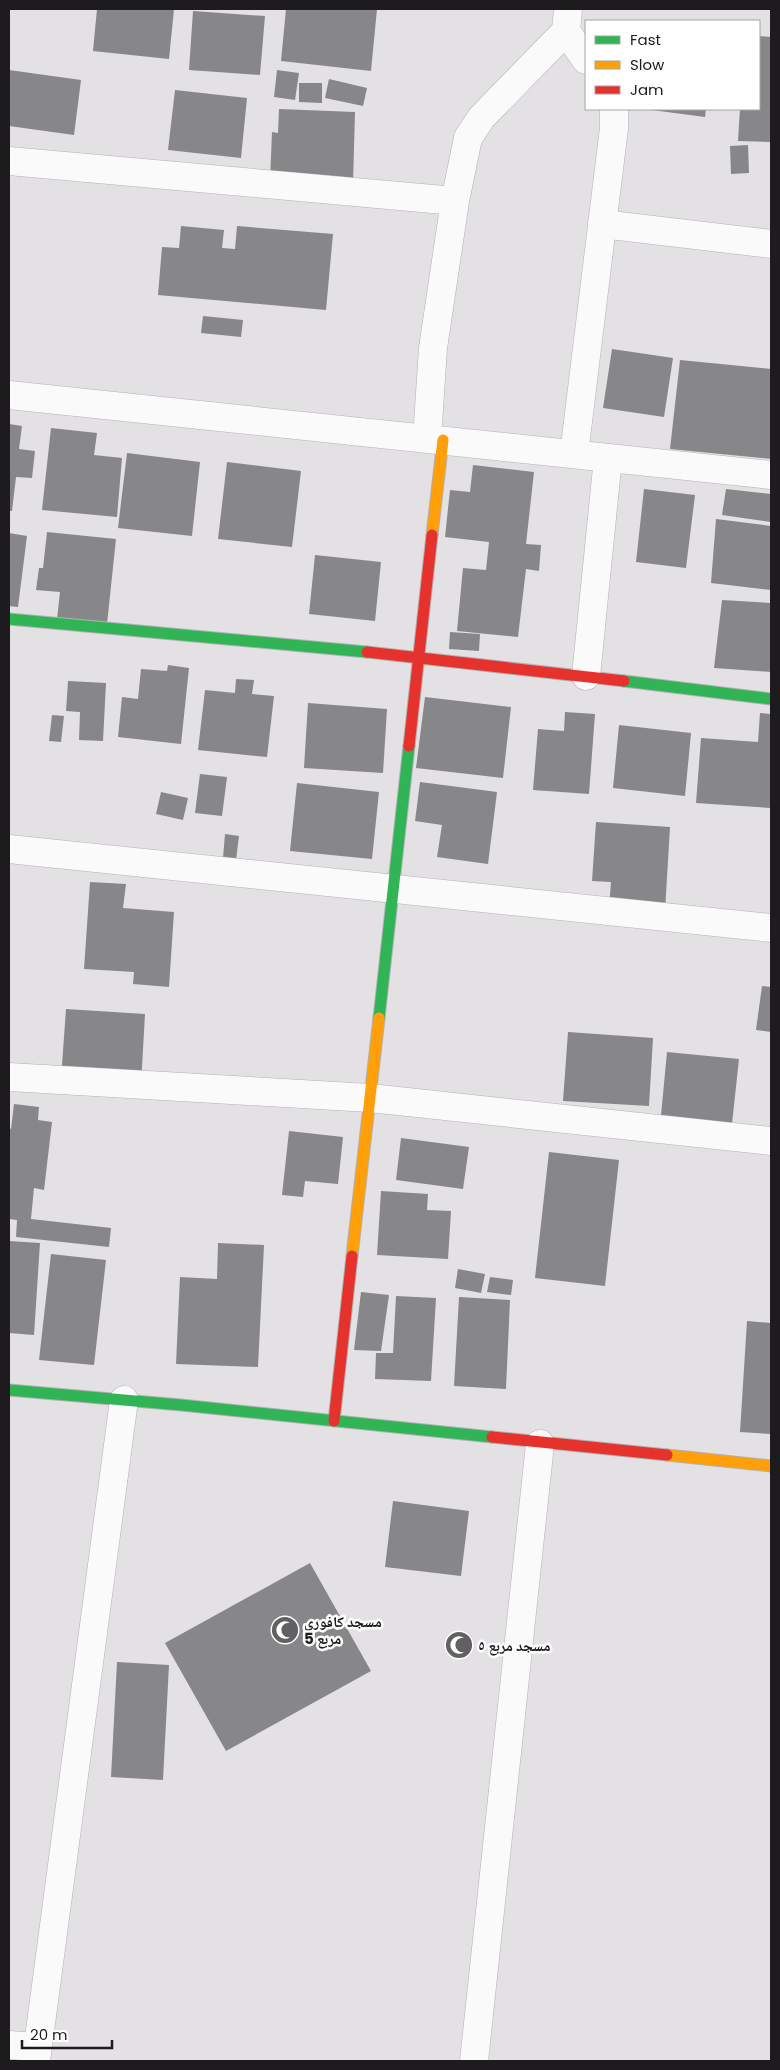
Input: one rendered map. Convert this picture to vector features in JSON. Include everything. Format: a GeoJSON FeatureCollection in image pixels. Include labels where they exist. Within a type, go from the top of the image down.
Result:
{"type":"FeatureCollection","features":[{"type":"Feature","properties":{"kind":"street"},"geometry":{"type":"LineString","coordinates":[[334,1420],[419,657],[435,439],[433,348],[454,200],[466,145],[475,124],[567,20],[585,58]]}},
{"type":"Feature","properties":{"kind":"street"},"geometry":{"type":"LineString","coordinates":[[574,454],[614,128],[614,110]]}},
{"type":"Feature","properties":{"kind":"street"},"geometry":{"type":"LineString","coordinates":[[9,161],[454,200]]}},
{"type":"Feature","properties":{"kind":"street"},"geometry":{"type":"LineString","coordinates":[[602,224],[771,244]]}},
{"type":"Feature","properties":{"kind":"street"},"geometry":{"type":"LineString","coordinates":[[9,395],[771,474]]}},
{"type":"Feature","properties":{"kind":"street"},"geometry":{"type":"LineString","coordinates":[[586,676],[608,458]]}},
{"type":"Feature","properties":{"kind":"street"},"geometry":{"type":"LineString","coordinates":[[9,620],[419,657],[771,699]]}},
{"type":"Feature","properties":{"kind":"street"},"geometry":{"type":"LineString","coordinates":[[9,849],[771,928]]}},
{"type":"Feature","properties":{"kind":"street"},"geometry":{"type":"LineString","coordinates":[[9,1078],[370,1098],[771,1141]]}},
{"type":"Feature","properties":{"kind":"street"},"geometry":{"type":"LineString","coordinates":[[9,1390],[334,1420],[540,1444],[771,1466]]}},
{"type":"Feature","properties":{"kind":"street"},"geometry":{"type":"LineString","coordinates":[[9,2045],[36,2054],[124,1400]]}},
{"type":"Feature","properties":{"kind":"street"},"geometry":{"type":"LineString","coordinates":[[474,2061],[540,1444]]}},
{"type":"Feature","properties":{"kind":"building"},"geometry":{"type":"Polygon","coordinates":[[[97,9],[174,9],[169,59],[93,51],[97,9]]]}},
{"type":"Feature","properties":{"kind":"building"},"geometry":{"type":"Polygon","coordinates":[[[286,9],[377,9],[371,71],[281,61],[286,9]]]}},
{"type":"Feature","properties":{"kind":"building"},"geometry":{"type":"Polygon","coordinates":[[[193,11],[265,16],[260,75],[189,70],[193,11]]]}},
{"type":"Feature","properties":{"kind":"building"},"geometry":{"type":"Polygon","coordinates":[[[760,36],[771,37],[771,142],[738,141],[740,110],[760,110],[760,36]]]}},
{"type":"Feature","properties":{"kind":"building"},"geometry":{"type":"Polygon","coordinates":[[[9,70],[81,80],[74,135],[9,126],[9,70]]]}},
{"type":"Feature","properties":{"kind":"building"},"geometry":{"type":"Polygon","coordinates":[[[277,70],[299,73],[295,100],[274,97],[277,70]]]}},
{"type":"Feature","properties":{"kind":"building"},"geometry":{"type":"Polygon","coordinates":[[[329,79],[367,88],[363,106],[325,98],[329,79]]]}},
{"type":"Feature","properties":{"kind":"building"},"geometry":{"type":"Polygon","coordinates":[[[299,83],[322,83],[322,103],[299,102],[299,83]]]}},
{"type":"Feature","properties":{"kind":"building"},"geometry":{"type":"Polygon","coordinates":[[[175,90],[247,98],[241,158],[168,150],[175,90]]]}},
{"type":"Feature","properties":{"kind":"building"},"geometry":{"type":"Polygon","coordinates":[[[279,109],[355,112],[353,184],[270,181],[272,132],[278,133],[279,109]]]}},
{"type":"Feature","properties":{"kind":"building"},"geometry":{"type":"Polygon","coordinates":[[[652,110],[706,110],[705,117],[652,110]]]}},
{"type":"Feature","properties":{"kind":"building"},"geometry":{"type":"Polygon","coordinates":[[[748,145],[749,173],[731,174],[730,146],[748,145]]]}},
{"type":"Feature","properties":{"kind":"building"},"geometry":{"type":"Polygon","coordinates":[[[181,226],[224,230],[222,248],[235,249],[237,226],[333,234],[326,310],[158,295],[162,247],[179,248],[181,226]]]}},
{"type":"Feature","properties":{"kind":"building"},"geometry":{"type":"Polygon","coordinates":[[[203,316],[243,320],[241,337],[201,333],[203,316]]]}},
{"type":"Feature","properties":{"kind":"building"},"geometry":{"type":"Polygon","coordinates":[[[612,349],[673,358],[664,417],[603,408],[612,349]]]}},
{"type":"Feature","properties":{"kind":"building"},"geometry":{"type":"Polygon","coordinates":[[[680,360],[771,369],[771,459],[670,449],[680,360]]]}},
{"type":"Feature","properties":{"kind":"building"},"geometry":{"type":"Polygon","coordinates":[[[9,424],[22,426],[19,449],[35,451],[32,478],[16,477],[12,511],[9,511],[9,424]]]}},
{"type":"Feature","properties":{"kind":"building"},"geometry":{"type":"Polygon","coordinates":[[[51,428],[97,433],[94,455],[122,458],[117,517],[42,510],[51,428]]]}},
{"type":"Feature","properties":{"kind":"building"},"geometry":{"type":"Polygon","coordinates":[[[127,453],[200,462],[192,536],[118,528],[127,453]]]}},
{"type":"Feature","properties":{"kind":"building"},"geometry":{"type":"Polygon","coordinates":[[[227,462],[301,471],[292,547],[218,539],[227,462]]]}},
{"type":"Feature","properties":{"kind":"building"},"geometry":{"type":"Polygon","coordinates":[[[473,465],[534,472],[526,544],[541,545],[539,571],[526,569],[518,637],[457,631],[463,568],[486,570],[489,542],[445,537],[450,490],[470,492],[473,465]]]}},
{"type":"Feature","properties":{"kind":"building"},"geometry":{"type":"Polygon","coordinates":[[[644,489],[695,495],[686,568],[636,562],[644,489]]]}},
{"type":"Feature","properties":{"kind":"building"},"geometry":{"type":"Polygon","coordinates":[[[726,489],[771,494],[771,522],[722,515],[726,489]]]}},
{"type":"Feature","properties":{"kind":"building"},"geometry":{"type":"Polygon","coordinates":[[[716,519],[771,526],[771,590],[711,583],[716,519]]]}},
{"type":"Feature","properties":{"kind":"building"},"geometry":{"type":"Polygon","coordinates":[[[47,532],[116,539],[107,624],[57,619],[60,592],[36,590],[39,568],[43,568],[47,532]]]}},
{"type":"Feature","properties":{"kind":"building"},"geometry":{"type":"Polygon","coordinates":[[[9,533],[27,536],[18,607],[9,606],[9,533]]]}},
{"type":"Feature","properties":{"kind":"building"},"geometry":{"type":"Polygon","coordinates":[[[315,555],[381,562],[375,621],[309,614],[315,555]]]}},
{"type":"Feature","properties":{"kind":"building"},"geometry":{"type":"Polygon","coordinates":[[[722,600],[771,603],[771,672],[714,668],[722,600]]]}},
{"type":"Feature","properties":{"kind":"building"},"geometry":{"type":"Polygon","coordinates":[[[450,632],[480,634],[479,651],[449,649],[450,632]]]}},
{"type":"Feature","properties":{"kind":"building"},"geometry":{"type":"Polygon","coordinates":[[[168,665],[189,668],[181,744],[118,737],[122,697],[138,699],[141,669],[167,671],[168,665]]]}},
{"type":"Feature","properties":{"kind":"building"},"geometry":{"type":"Polygon","coordinates":[[[236,679],[254,680],[252,694],[274,696],[267,757],[198,750],[205,690],[235,693],[236,679]]]}},
{"type":"Feature","properties":{"kind":"building"},"geometry":{"type":"Polygon","coordinates":[[[68,681],[106,683],[103,741],[79,740],[80,712],[66,711],[68,681]]]}},
{"type":"Feature","properties":{"kind":"building"},"geometry":{"type":"Polygon","coordinates":[[[425,697],[511,707],[503,778],[416,768],[425,697]]]}},
{"type":"Feature","properties":{"kind":"building"},"geometry":{"type":"Polygon","coordinates":[[[308,703],[387,709],[383,773],[304,768],[308,703]]]}},
{"type":"Feature","properties":{"kind":"building"},"geometry":{"type":"Polygon","coordinates":[[[565,712],[595,714],[589,794],[533,790],[538,729],[564,731],[565,712]]]}},
{"type":"Feature","properties":{"kind":"building"},"geometry":{"type":"Polygon","coordinates":[[[760,713],[771,714],[771,808],[696,803],[701,738],[758,742],[760,713]]]}},
{"type":"Feature","properties":{"kind":"building"},"geometry":{"type":"Polygon","coordinates":[[[52,715],[64,716],[61,742],[49,741],[52,715]]]}},
{"type":"Feature","properties":{"kind":"building"},"geometry":{"type":"Polygon","coordinates":[[[619,725],[691,733],[685,796],[613,788],[619,725]]]}},
{"type":"Feature","properties":{"kind":"building"},"geometry":{"type":"Polygon","coordinates":[[[200,774],[227,777],[222,816],[195,813],[200,774]]]}},
{"type":"Feature","properties":{"kind":"building"},"geometry":{"type":"Polygon","coordinates":[[[420,782],[497,792],[488,864],[437,857],[442,825],[415,821],[420,782]]]}},
{"type":"Feature","properties":{"kind":"building"},"geometry":{"type":"Polygon","coordinates":[[[297,783],[379,792],[372,859],[290,851],[297,783]]]}},
{"type":"Feature","properties":{"kind":"building"},"geometry":{"type":"Polygon","coordinates":[[[161,792],[188,798],[183,820],[156,814],[161,792]]]}},
{"type":"Feature","properties":{"kind":"building"},"geometry":{"type":"Polygon","coordinates":[[[596,822],[670,827],[665,911],[609,908],[611,882],[592,881],[596,822]]]}},
{"type":"Feature","properties":{"kind":"building"},"geometry":{"type":"Polygon","coordinates":[[[225,834],[239,836],[236,860],[223,858],[225,834]]]}},
{"type":"Feature","properties":{"kind":"building"},"geometry":{"type":"Polygon","coordinates":[[[90,882],[126,884],[123,908],[174,912],[169,987],[133,984],[134,972],[84,969],[90,882]]]}},
{"type":"Feature","properties":{"kind":"building"},"geometry":{"type":"Polygon","coordinates":[[[762,986],[771,987],[771,1032],[756,1030],[762,986]]]}},
{"type":"Feature","properties":{"kind":"building"},"geometry":{"type":"Polygon","coordinates":[[[66,1009],[145,1014],[141,1085],[61,1079],[66,1009]]]}},
{"type":"Feature","properties":{"kind":"building"},"geometry":{"type":"Polygon","coordinates":[[[568,1032],[653,1038],[649,1106],[563,1101],[568,1032]]]}},
{"type":"Feature","properties":{"kind":"building"},"geometry":{"type":"Polygon","coordinates":[[[667,1052],[739,1059],[731,1133],[660,1126],[667,1052]]]}},
{"type":"Feature","properties":{"kind":"building"},"geometry":{"type":"Polygon","coordinates":[[[14,1104],[39,1107],[38,1120],[52,1122],[44,1190],[34,1188],[31,1219],[111,1228],[109,1247],[16,1237],[17,1220],[9,1219],[9,1128],[11,1129],[14,1104]]]}},
{"type":"Feature","properties":{"kind":"building"},"geometry":{"type":"Polygon","coordinates":[[[289,1131],[343,1137],[338,1184],[305,1181],[303,1197],[282,1195],[289,1131]]]}},
{"type":"Feature","properties":{"kind":"building"},"geometry":{"type":"Polygon","coordinates":[[[401,1138],[469,1147],[463,1189],[396,1180],[401,1138]]]}},
{"type":"Feature","properties":{"kind":"building"},"geometry":{"type":"Polygon","coordinates":[[[549,1152],[619,1160],[605,1286],[535,1278],[549,1152]]]}},
{"type":"Feature","properties":{"kind":"building"},"geometry":{"type":"Polygon","coordinates":[[[381,1191],[428,1194],[427,1210],[451,1211],[448,1259],[377,1255],[381,1191]]]}},
{"type":"Feature","properties":{"kind":"building"},"geometry":{"type":"Polygon","coordinates":[[[9,1241],[40,1243],[34,1335],[9,1333],[9,1241]]]}},
{"type":"Feature","properties":{"kind":"building"},"geometry":{"type":"Polygon","coordinates":[[[218,1243],[264,1245],[258,1367],[176,1364],[180,1277],[217,1279],[218,1243]]]}},
{"type":"Feature","properties":{"kind":"building"},"geometry":{"type":"Polygon","coordinates":[[[51,1254],[106,1260],[94,1365],[39,1360],[51,1254]]]}},
{"type":"Feature","properties":{"kind":"building"},"geometry":{"type":"Polygon","coordinates":[[[458,1269],[485,1274],[481,1293],[455,1288],[458,1269]]]}},
{"type":"Feature","properties":{"kind":"building"},"geometry":{"type":"Polygon","coordinates":[[[490,1277],[513,1280],[511,1295],[487,1292],[490,1277]]]}},
{"type":"Feature","properties":{"kind":"building"},"geometry":{"type":"Polygon","coordinates":[[[361,1292],[389,1295],[381,1351],[354,1350],[361,1292]]]}},
{"type":"Feature","properties":{"kind":"building"},"geometry":{"type":"Polygon","coordinates":[[[396,1296],[436,1298],[431,1381],[375,1379],[376,1353],[393,1353],[396,1296]]]}},
{"type":"Feature","properties":{"kind":"building"},"geometry":{"type":"Polygon","coordinates":[[[459,1297],[510,1300],[506,1389],[454,1386],[459,1297]]]}},
{"type":"Feature","properties":{"kind":"building"},"geometry":{"type":"Polygon","coordinates":[[[747,1321],[771,1323],[771,1434],[740,1432],[747,1321]]]}},
{"type":"Feature","properties":{"kind":"building"},"geometry":{"type":"Polygon","coordinates":[[[393,1501],[469,1511],[461,1576],[385,1567],[393,1501]]]}},
{"type":"Feature","properties":{"kind":"building"},"geometry":{"type":"Polygon","coordinates":[[[310,1563],[371,1671],[226,1751],[165,1643],[310,1563]]]}},
{"type":"Feature","properties":{"kind":"building"},"geometry":{"type":"Polygon","coordinates":[[[117,1662],[169,1665],[163,1780],[111,1777],[117,1662]]]}},
{"type":"Feature","properties":{"kind":"traffic: fast"},"geometry":{"type":"LineString","coordinates":[[9,619],[367,652]]}},
{"type":"Feature","properties":{"kind":"traffic: fast"},"geometry":{"type":"LineString","coordinates":[[624,681],[771,699]]}},
{"type":"Feature","properties":{"kind":"traffic: fast"},"geometry":{"type":"LineString","coordinates":[[379,1018],[409,746]]}},
{"type":"Feature","properties":{"kind":"traffic: fast"},"geometry":{"type":"LineString","coordinates":[[9,1390],[181,1405],[492,1437]]}},
{"type":"Feature","properties":{"kind":"traffic: slow"},"geometry":{"type":"LineString","coordinates":[[432,535],[443,440]]}},
{"type":"Feature","properties":{"kind":"traffic: slow"},"geometry":{"type":"LineString","coordinates":[[352,1256],[379,1018]]}},
{"type":"Feature","properties":{"kind":"traffic: slow"},"geometry":{"type":"LineString","coordinates":[[667,1455],[771,1466]]}},
{"type":"Feature","properties":{"kind":"traffic: jam"},"geometry":{"type":"LineString","coordinates":[[409,746],[432,535]]}},
{"type":"Feature","properties":{"kind":"traffic: jam"},"geometry":{"type":"LineString","coordinates":[[367,652],[624,681]]}},
{"type":"Feature","properties":{"kind":"traffic: jam"},"geometry":{"type":"LineString","coordinates":[[334,1421],[352,1256]]}},
{"type":"Feature","properties":{"kind":"traffic: jam"},"geometry":{"type":"LineString","coordinates":[[492,1437],[667,1455]]}},
{"type":"Feature","properties":{"kind":"place","name":"مسجد كافوري مربع 5"},"geometry":{"type":"Point","coordinates":[285,1630]}},
{"type":"Feature","properties":{"kind":"place","name":"مسجد مربع ٥"},"geometry":{"type":"Point","coordinates":[459,1645]}}]}
